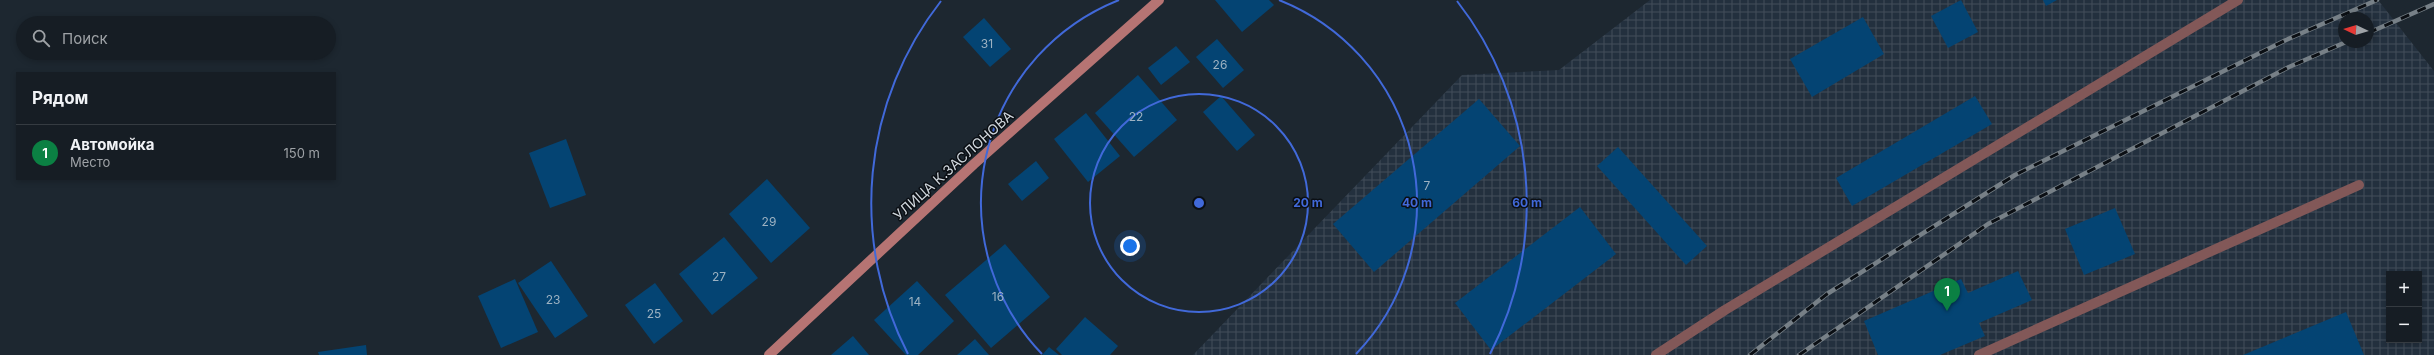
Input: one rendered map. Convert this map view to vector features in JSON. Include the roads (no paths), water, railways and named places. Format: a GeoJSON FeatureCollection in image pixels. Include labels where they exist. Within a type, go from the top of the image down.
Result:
{"type":"FeatureCollection","features":[{"type":"Feature","properties":{"kind":"street","name":"УЛИЦА К.ЗАСЛОНОВА"},"geometry":{"type":"LineString","coordinates":[[769,355],[974,164],[1159,0]]}},
{"type":"Feature","properties":{"kind":"street"},"geometry":{"type":"LineString","coordinates":[[1656,355],[1752,293],[2238,0]]}},
{"type":"Feature","properties":{"kind":"street"},"geometry":{"type":"LineString","coordinates":[[1979,355],[2359,185]]}},
{"type":"Feature","properties":{"kind":"railway"},"geometry":{"type":"LineString","coordinates":[[1750,355],[1827,294],[2015,175],[2286,40],[2377,0]]}},
{"type":"Feature","properties":{"kind":"railway"},"geometry":{"type":"LineString","coordinates":[[2374,30],[2434,4]]}},
{"type":"Feature","properties":{"kind":"railway"},"geometry":{"type":"LineString","coordinates":[[1799,355],[1988,224],[2289,67],[2338,46]]}},
{"type":"Feature","properties":{"kind":"place","name":"Автомойка"},"geometry":{"type":"Point","coordinates":[1947,311]}}]}
